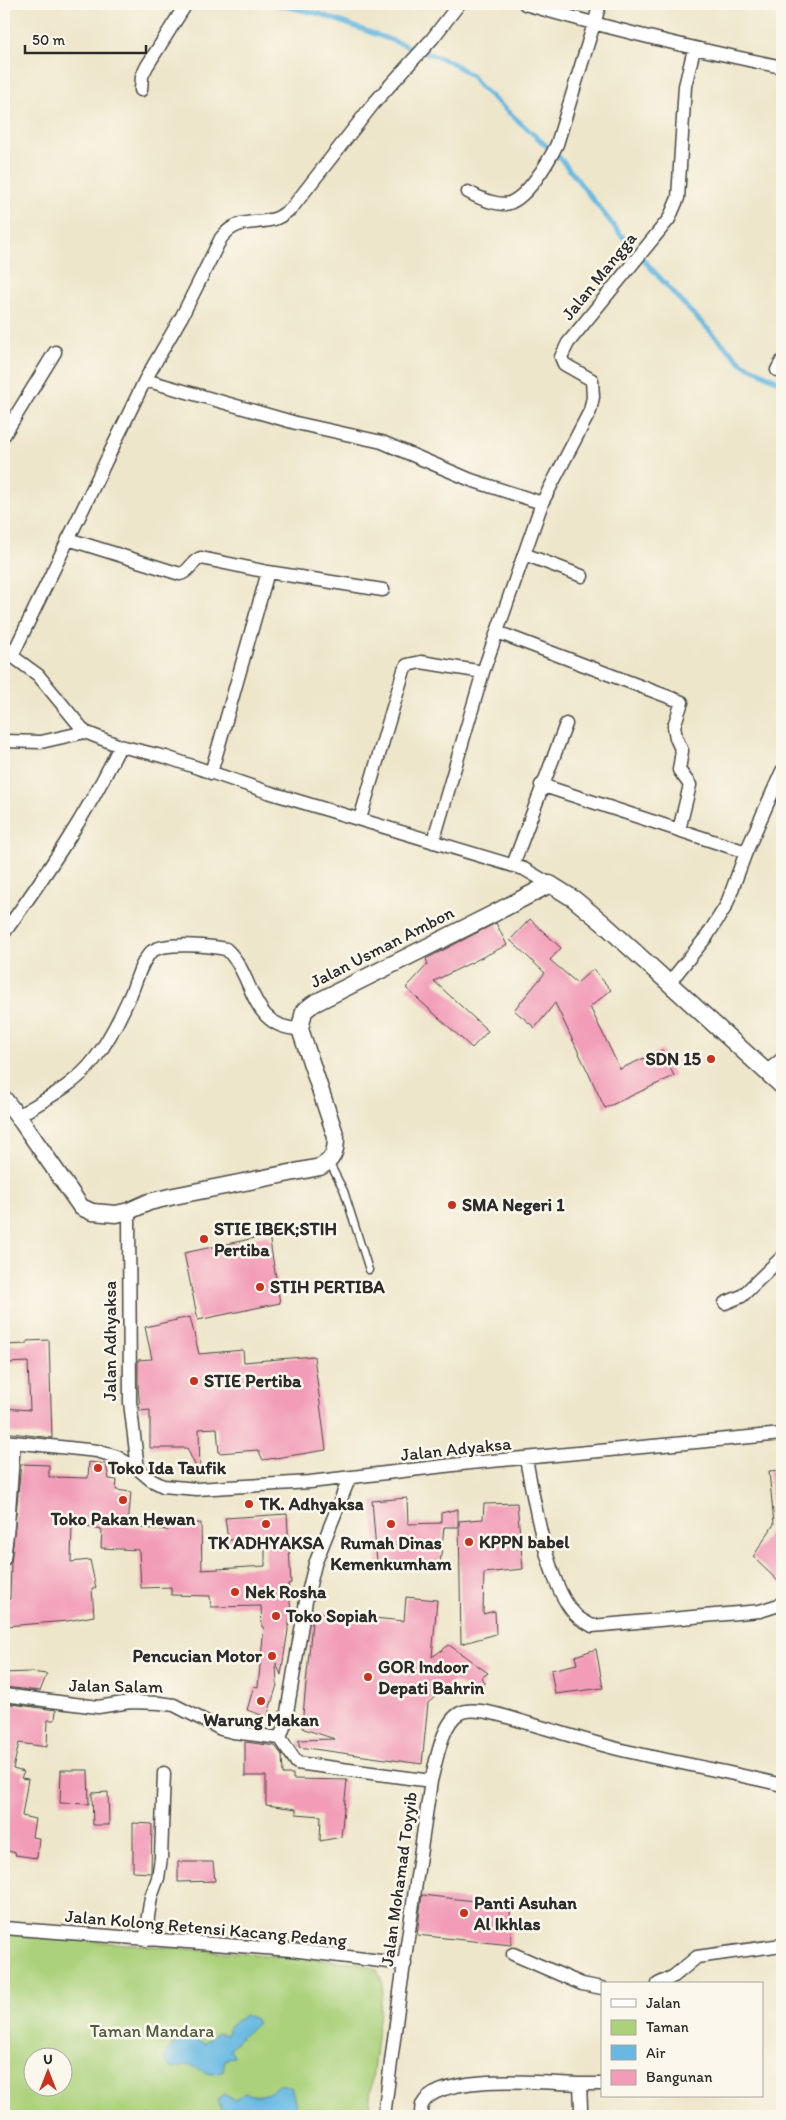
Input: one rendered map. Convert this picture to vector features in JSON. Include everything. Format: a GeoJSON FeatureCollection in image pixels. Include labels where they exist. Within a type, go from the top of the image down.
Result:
{"type":"FeatureCollection","features":[{"type":"Feature","properties":{"kind":"street"},"geometry":{"type":"LineString","coordinates":[[141,90],[142,76],[147,66],[186,4]]}},
{"type":"Feature","properties":{"kind":"street"},"geometry":{"type":"LineString","coordinates":[[459,4],[432,39],[374,103],[291,209],[277,218],[238,224],[228,230],[221,238],[182,316],[145,380],[68,539],[8,655],[38,675],[85,732],[120,746],[166,757],[268,792],[513,865],[537,875],[574,899],[603,923],[782,1086]]}},
{"type":"Feature","properties":{"kind":"street"},"geometry":{"type":"LineString","coordinates":[[525,4],[593,24],[782,67]]}},
{"type":"Feature","properties":{"kind":"street"},"geometry":{"type":"LineString","coordinates":[[468,192],[492,202],[504,204],[514,201],[531,184],[550,158],[557,144],[600,4]]}},
{"type":"Feature","properties":{"kind":"street","name":"Jalan Mangga"},"geometry":{"type":"LineString","coordinates":[[542,503],[590,411],[593,397],[592,380],[564,364],[561,357],[568,342],[647,243],[669,219],[678,198],[685,86],[694,48]]}},
{"type":"Feature","properties":{"kind":"street"},"geometry":{"type":"LineString","coordinates":[[4,435],[55,352]]}},
{"type":"Feature","properties":{"kind":"street"},"geometry":{"type":"LineString","coordinates":[[145,380],[296,423],[382,442],[471,480],[542,503],[482,672],[433,842]]}},
{"type":"Feature","properties":{"kind":"street"},"geometry":{"type":"LineString","coordinates":[[68,539],[180,574],[187,571],[196,559],[200,558],[268,572],[383,590]]}},
{"type":"Feature","properties":{"kind":"street"},"geometry":{"type":"LineString","coordinates":[[524,554],[582,576]]}},
{"type":"Feature","properties":{"kind":"street"},"geometry":{"type":"LineString","coordinates":[[211,773],[268,572]]}},
{"type":"Feature","properties":{"kind":"street"},"geometry":{"type":"LineString","coordinates":[[496,632],[682,702],[674,731],[682,751],[679,770],[690,784],[679,830]]}},
{"type":"Feature","properties":{"kind":"street"},"geometry":{"type":"LineString","coordinates":[[360,819],[407,665],[421,662],[482,672]]}},
{"type":"Feature","properties":{"kind":"street"},"geometry":{"type":"LineString","coordinates":[[513,865],[541,785],[566,724]]}},
{"type":"Feature","properties":{"kind":"street"},"geometry":{"type":"LineString","coordinates":[[4,741],[41,742],[85,732]]}},
{"type":"Feature","properties":{"kind":"street"},"geometry":{"type":"LineString","coordinates":[[4,933],[52,867],[106,775],[120,746]]}},
{"type":"Feature","properties":{"kind":"street"},"geometry":{"type":"LineString","coordinates":[[669,983],[702,942],[726,906],[746,852],[782,771]]}},
{"type":"Feature","properties":{"kind":"street"},"geometry":{"type":"LineString","coordinates":[[541,785],[746,852]]}},
{"type":"Feature","properties":{"kind":"street","name":"Jalan Usman Ambon"},"geometry":{"type":"LineString","coordinates":[[300,1029],[304,1011],[313,1004],[550,884]]}},
{"type":"Feature","properties":{"kind":"street"},"geometry":{"type":"LineString","coordinates":[[4,1099],[18,1116],[81,1208],[98,1213],[123,1212],[149,1202],[174,1196],[320,1167],[329,1162],[334,1154],[336,1137],[300,1029],[288,1029],[279,1026],[263,1013],[242,969],[226,950],[188,946],[157,948],[151,952],[143,964],[129,1000],[110,1036],[94,1060],[68,1085],[18,1116]]}},
{"type":"Feature","properties":{"kind":"street"},"geometry":{"type":"LineString","coordinates":[[766,1072],[782,1060]]}},
{"type":"Feature","properties":{"kind":"street","name":"Jalan Adhyaksa"},"geometry":{"type":"LineString","coordinates":[[123,1212],[130,1402],[138,1469]]}},
{"type":"Feature","properties":{"kind":"street"},"geometry":{"type":"LineString","coordinates":[[724,1303],[742,1296],[782,1257]]}},
{"type":"Feature","properties":{"kind":"street","name":"Jalan Adyaksa"},"geometry":{"type":"LineString","coordinates":[[9,1441],[98,1451],[117,1457],[163,1486],[181,1489],[349,1479],[431,1467],[782,1434]]}},
{"type":"Feature","properties":{"kind":"street"},"geometry":{"type":"LineString","coordinates":[[4,1558],[11,1500],[9,1441]]}},
{"type":"Feature","properties":{"kind":"street"},"geometry":{"type":"LineString","coordinates":[[526,1459],[545,1547],[558,1586],[569,1606],[579,1618],[592,1626],[760,1611],[782,1604]]}},
{"type":"Feature","properties":{"kind":"street"},"geometry":{"type":"LineString","coordinates":[[280,1738],[285,1724],[306,1601],[315,1564],[349,1479]]}},
{"type":"Feature","properties":{"kind":"street","name":"Jalan Salam"},"geometry":{"type":"LineString","coordinates":[[4,1695],[98,1707],[130,1702],[174,1705],[220,1729],[280,1738]]}},
{"type":"Feature","properties":{"kind":"street"},"geometry":{"type":"LineString","coordinates":[[431,1781],[441,1745],[452,1720],[460,1712],[469,1710],[494,1714],[625,1751],[731,1772],[782,1785]]}},
{"type":"Feature","properties":{"kind":"street","name":"Jalan Mohamad Toyyib"},"geometry":{"type":"LineString","coordinates":[[280,1738],[297,1763],[431,1781],[384,2116]]}},
{"type":"Feature","properties":{"kind":"street"},"geometry":{"type":"LineString","coordinates":[[146,1940],[151,1897],[158,1878],[161,1858],[164,1773]]}},
{"type":"Feature","properties":{"kind":"street","name":"Jalan Kolong Retensi Kacang Pedang"},"geometry":{"type":"LineString","coordinates":[[4,1928],[291,1950],[404,1964]]}},
{"type":"Feature","properties":{"kind":"street"},"geometry":{"type":"LineString","coordinates":[[662,1982],[674,1976],[697,1957],[782,1945]]}},
{"type":"Feature","properties":{"kind":"street"},"geometry":{"type":"LineString","coordinates":[[513,1954],[582,1984],[601,1988]]}},
{"type":"Feature","properties":{"kind":"street"},"geometry":{"type":"LineString","coordinates":[[421,2116],[422,2106],[428,2097],[438,2090],[455,2086],[489,2081],[601,2084]]}},
{"type":"Feature","properties":{"kind":"street"},"geometry":{"type":"LineString","coordinates":[[580,2084],[581,2108]]}},
{"type":"Feature","properties":{"kind":"lane"},"geometry":{"type":"LineString","coordinates":[[329,1162],[344,1191],[369,1270]]}},
{"type":"Feature","properties":{"kind":"green space","name":"Taman Mandara"},"geometry":{"type":"Polygon","coordinates":[[[4,1934],[362,1963],[377,1970],[383,1983],[368,2116],[4,2116],[4,1934]]]}},
{"type":"Feature","properties":{"kind":"water"},"geometry":{"type":"Polygon","coordinates":[[[245,2015],[254,2018],[257,2023],[230,2048],[234,2057],[225,2060],[223,2071],[209,2074],[188,2064],[172,2069],[165,2061],[167,2051],[178,2043],[191,2037],[205,2044],[216,2033],[226,2035],[230,2025],[245,2015]]]}},
{"type":"Feature","properties":{"kind":"water"},"geometry":{"type":"Polygon","coordinates":[[[280,2084],[291,2087],[296,2104],[288,2116],[223,2116],[218,2100],[223,2094],[235,2100],[245,2093],[264,2094],[280,2084]]]}},
{"type":"Feature","properties":{"kind":"building"},"geometry":{"type":"Polygon","coordinates":[[[530,919],[561,948],[550,960],[577,983],[593,969],[611,990],[590,1007],[620,1069],[662,1050],[674,1076],[605,1108],[555,1003],[535,1028],[514,1010],[545,973],[510,940],[530,919]]]}},
{"type":"Feature","properties":{"kind":"building"},"geometry":{"type":"Polygon","coordinates":[[[496,923],[507,945],[434,981],[488,1031],[472,1048],[406,988],[428,964],[426,959],[496,923]]]}},
{"type":"Feature","properties":{"kind":"building","name":"STIH PERTIBA"},"geometry":{"type":"Polygon","coordinates":[[[269,1235],[280,1303],[198,1320],[184,1253],[269,1235]]]}},
{"type":"Feature","properties":{"kind":"building"},"geometry":{"type":"Polygon","coordinates":[[[190,1317],[199,1354],[243,1350],[244,1362],[314,1356],[326,1450],[263,1460],[258,1450],[219,1453],[217,1428],[199,1429],[200,1476],[187,1448],[150,1448],[150,1410],[140,1411],[138,1385],[138,1360],[152,1359],[145,1327],[190,1317]]]}},
{"type":"Feature","properties":{"kind":"building"},"geometry":{"type":"Polygon","coordinates":[[[49,1340],[52,1438],[4,1432],[4,1408],[30,1410],[28,1362],[4,1363],[4,1345],[27,1344],[27,1341],[49,1340]]]}},
{"type":"Feature","properties":{"kind":"building"},"geometry":{"type":"Polygon","coordinates":[[[89,1462],[106,1464],[109,1479],[117,1480],[116,1490],[131,1492],[128,1527],[168,1530],[168,1524],[201,1523],[202,1570],[265,1566],[265,1538],[228,1540],[225,1518],[287,1514],[291,1583],[288,1584],[291,1611],[281,1675],[276,1663],[277,1685],[267,1717],[247,1710],[254,1686],[258,1687],[264,1627],[262,1627],[261,1606],[211,1607],[210,1596],[171,1595],[171,1587],[141,1588],[139,1550],[101,1548],[102,1530],[72,1524],[71,1562],[90,1560],[96,1588],[92,1588],[94,1616],[67,1621],[6,1626],[5,1600],[10,1599],[11,1563],[21,1464],[49,1465],[49,1477],[88,1478],[89,1462]]]}},
{"type":"Feature","properties":{"kind":"building"},"geometry":{"type":"Polygon","coordinates":[[[782,1470],[782,1585],[753,1557],[774,1524],[769,1471],[782,1470]]]}},
{"type":"Feature","properties":{"kind":"building"},"geometry":{"type":"Polygon","coordinates":[[[407,1498],[408,1524],[441,1523],[441,1513],[458,1509],[458,1527],[444,1527],[440,1565],[420,1568],[420,1562],[377,1562],[372,1501],[407,1498]]]}},
{"type":"Feature","properties":{"kind":"building","name":"KPPN babel"},"geometry":{"type":"Polygon","coordinates":[[[517,1503],[523,1569],[484,1573],[483,1614],[495,1611],[496,1634],[461,1644],[459,1521],[483,1519],[484,1504],[517,1503]]]}},
{"type":"Feature","properties":{"kind":"building","name":"GOR Indoor Depati Bahrin"},"geometry":{"type":"Polygon","coordinates":[[[406,1597],[437,1600],[432,1657],[449,1645],[488,1673],[481,1678],[485,1683],[479,1694],[453,1681],[428,1703],[422,1764],[299,1747],[299,1740],[335,1739],[304,1729],[302,1725],[313,1612],[404,1621],[406,1597]]]}},
{"type":"Feature","properties":{"kind":"building"},"geometry":{"type":"Polygon","coordinates":[[[596,1649],[603,1688],[555,1694],[551,1670],[577,1664],[575,1656],[596,1649]]]}},
{"type":"Feature","properties":{"kind":"building"},"geometry":{"type":"Polygon","coordinates":[[[30,1672],[47,1674],[40,1691],[4,1687],[4,1673],[30,1672]]]}},
{"type":"Feature","properties":{"kind":"building"},"geometry":{"type":"Polygon","coordinates":[[[4,1703],[56,1710],[55,1720],[48,1720],[47,1747],[19,1743],[13,1769],[24,1772],[21,1778],[28,1779],[22,1816],[35,1819],[32,1837],[39,1838],[37,1858],[15,1855],[16,1853],[4,1850],[4,1703]]]}},
{"type":"Feature","properties":{"kind":"building"},"geometry":{"type":"Polygon","coordinates":[[[245,1742],[275,1746],[282,1755],[283,1774],[293,1774],[293,1779],[347,1780],[341,1837],[320,1841],[321,1816],[296,1814],[296,1809],[266,1805],[266,1776],[245,1776],[245,1742]]]}},
{"type":"Feature","properties":{"kind":"building"},"geometry":{"type":"Polygon","coordinates":[[[61,1770],[88,1770],[89,1804],[60,1803],[61,1770]]]}},
{"type":"Feature","properties":{"kind":"building"},"geometry":{"type":"Polygon","coordinates":[[[108,1792],[109,1825],[93,1825],[92,1793],[108,1792]]]}},
{"type":"Feature","properties":{"kind":"building"},"geometry":{"type":"Polygon","coordinates":[[[133,1823],[152,1824],[151,1873],[133,1872],[133,1823]]]}},
{"type":"Feature","properties":{"kind":"building"},"geometry":{"type":"Polygon","coordinates":[[[178,1862],[213,1862],[215,1881],[178,1882],[178,1862]]]}},
{"type":"Feature","properties":{"kind":"building","name":"Panti Asuhan Al Ikhlas"},"geometry":{"type":"Polygon","coordinates":[[[422,1895],[510,1905],[511,1945],[417,1935],[422,1895]]]}},
{"type":"Feature","properties":{"kind":"waterway"},"geometry":{"type":"LineString","coordinates":[[273,4],[320,14],[451,62],[473,77],[478,85],[560,158],[621,235],[689,310],[742,363],[782,383]]}},
{"type":"Feature","properties":{"kind":"place","name":"SDN 15"},"geometry":{"type":"Point","coordinates":[711,1059]}},
{"type":"Feature","properties":{"kind":"place","name":"SMA Negeri 1"},"geometry":{"type":"Point","coordinates":[452,1205]}},
{"type":"Feature","properties":{"kind":"place","name":"STIE IBEK;STIH Pertiba"},"geometry":{"type":"Point","coordinates":[204,1239]}},
{"type":"Feature","properties":{"kind":"place","name":"STIH PERTIBA"},"geometry":{"type":"Point","coordinates":[260,1287]}},
{"type":"Feature","properties":{"kind":"place","name":"STIE Pertiba"},"geometry":{"type":"Point","coordinates":[194,1381]}},
{"type":"Feature","properties":{"kind":"place","name":"Toko Ida Taufik"},"geometry":{"type":"Point","coordinates":[98,1468]}},
{"type":"Feature","properties":{"kind":"place","name":"Toko Pakan Hewan"},"geometry":{"type":"Point","coordinates":[123,1500]}},
{"type":"Feature","properties":{"kind":"place","name":"TK. Adhyaksa"},"geometry":{"type":"Point","coordinates":[249,1504]}},
{"type":"Feature","properties":{"kind":"place","name":"TK ADHYAKSA"},"geometry":{"type":"Point","coordinates":[266,1524]}},
{"type":"Feature","properties":{"kind":"place","name":"Rumah Dinas Kemenkumham"},"geometry":{"type":"Point","coordinates":[391,1524]}},
{"type":"Feature","properties":{"kind":"place","name":"KPPN babel"},"geometry":{"type":"Point","coordinates":[469,1542]}},
{"type":"Feature","properties":{"kind":"place","name":"Nek Rosha"},"geometry":{"type":"Point","coordinates":[235,1592]}},
{"type":"Feature","properties":{"kind":"place","name":"Toko Sopiah"},"geometry":{"type":"Point","coordinates":[276,1616]}},
{"type":"Feature","properties":{"kind":"place","name":"Pencucian Motor"},"geometry":{"type":"Point","coordinates":[272,1656]}},
{"type":"Feature","properties":{"kind":"place","name":"GOR Indoor Depati Bahrin"},"geometry":{"type":"Point","coordinates":[368,1677]}},
{"type":"Feature","properties":{"kind":"place","name":"Warung Makan"},"geometry":{"type":"Point","coordinates":[261,1701]}},
{"type":"Feature","properties":{"kind":"place","name":"Panti Asuhan Al Ikhlas"},"geometry":{"type":"Point","coordinates":[464,1913]}}]}
